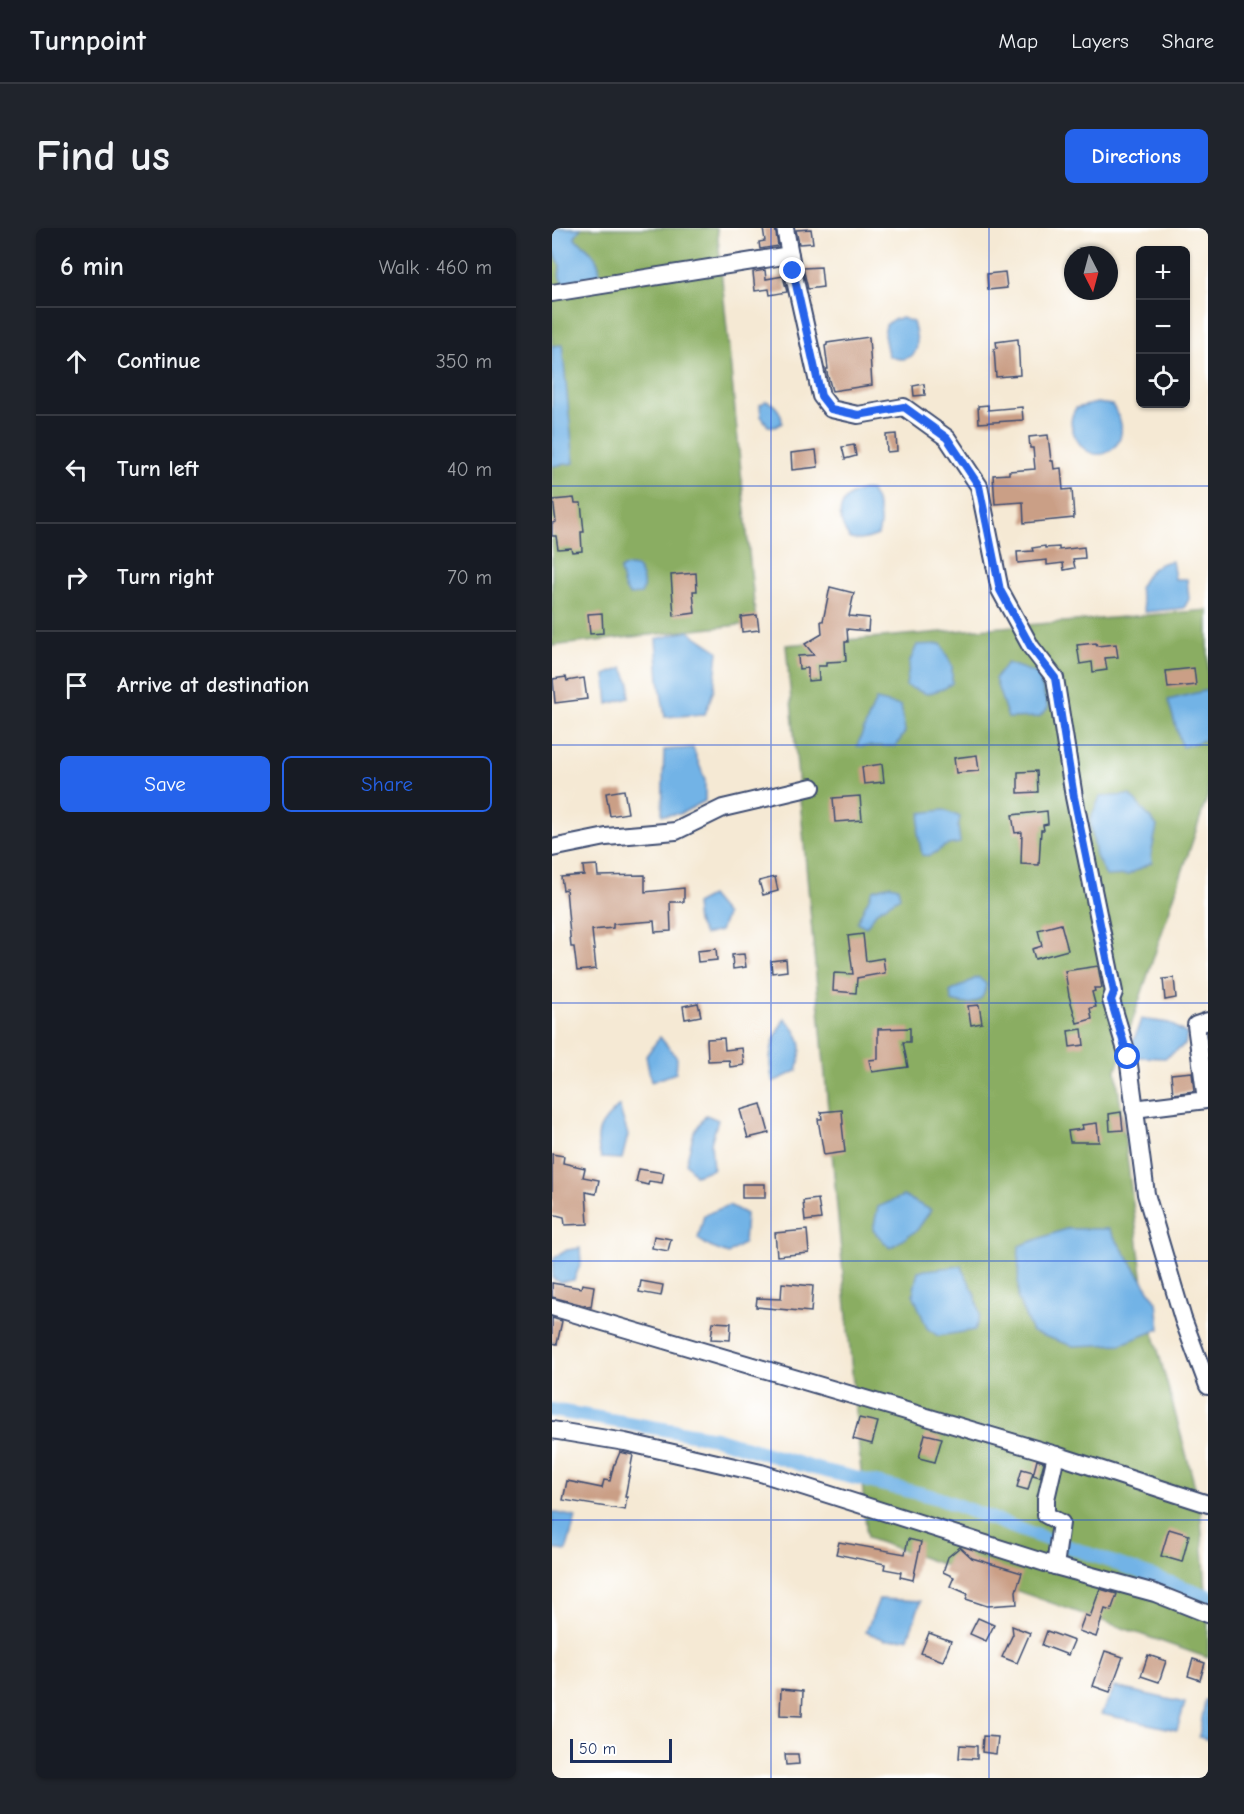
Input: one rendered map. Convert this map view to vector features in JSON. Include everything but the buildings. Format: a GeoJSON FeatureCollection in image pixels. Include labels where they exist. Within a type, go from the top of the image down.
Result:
{"type":"FeatureCollection","features":[{"type":"Feature","properties":{"kind":"street"},"geometry":{"type":"LineString","coordinates":[[785,228],[821,396],[831,409],[858,415],[904,407],[947,438],[979,486],[1000,590],[1031,647],[1055,678],[1074,797],[1114,992],[1111,1000],[1128,1057],[1146,1194],[1183,1320],[1208,1386]]}},
{"type":"Feature","properties":{"kind":"street"},"geometry":{"type":"LineString","coordinates":[[552,293],[790,255]]}},
{"type":"Feature","properties":{"kind":"street"},"geometry":{"type":"LineString","coordinates":[[552,848],[606,837],[676,831],[723,808],[812,788]]}},
{"type":"Feature","properties":{"kind":"street"},"geometry":{"type":"LineString","coordinates":[[1134,1109],[1206,1100],[1196,1025],[1208,1021]]}},
{"type":"Feature","properties":{"kind":"street"},"geometry":{"type":"LineString","coordinates":[[552,1307],[1056,1455],[1208,1504]]}},
{"type":"Feature","properties":{"kind":"street"},"geometry":{"type":"LineString","coordinates":[[552,1430],[625,1442],[760,1473],[1055,1566],[1155,1593],[1208,1614]]}},
{"type":"Feature","properties":{"kind":"street"},"geometry":{"type":"LineString","coordinates":[[1055,1566],[1061,1523],[1046,1515],[1046,1499],[1056,1455]]}},
{"type":"Feature","properties":{"kind":"green space"},"geometry":{"type":"Polygon","coordinates":[[[552,228],[717,228],[756,623],[552,646],[552,228]]]}},
{"type":"Feature","properties":{"kind":"green space"},"geometry":{"type":"Polygon","coordinates":[[[1208,610],[1208,795],[1116,1070],[1146,1306],[1200,1505],[1208,1620],[1208,1658],[867,1538],[786,645],[1208,610]]]}},
{"type":"Feature","properties":{"kind":"water"},"geometry":{"type":"Polygon","coordinates":[[[552,228],[581,228],[575,239],[589,250],[596,260],[599,277],[565,285],[562,282],[560,264],[552,249],[552,228]]]}},
{"type":"Feature","properties":{"kind":"water"},"geometry":{"type":"Polygon","coordinates":[[[902,318],[913,322],[917,345],[913,354],[900,359],[888,355],[884,335],[886,325],[892,320],[902,318]]]}},
{"type":"Feature","properties":{"kind":"water"},"geometry":{"type":"Polygon","coordinates":[[[562,345],[574,463],[552,466],[552,346],[562,345]]]}},
{"type":"Feature","properties":{"kind":"water"},"geometry":{"type":"Polygon","coordinates":[[[766,401],[778,409],[781,416],[782,423],[775,427],[768,426],[761,416],[760,405],[766,401]]]}},
{"type":"Feature","properties":{"kind":"water"},"geometry":{"type":"Polygon","coordinates":[[[1097,403],[1112,405],[1120,419],[1121,432],[1118,443],[1111,450],[1102,454],[1092,453],[1082,447],[1071,424],[1076,408],[1097,403]]]}},
{"type":"Feature","properties":{"kind":"water"},"geometry":{"type":"Polygon","coordinates":[[[864,490],[871,491],[878,507],[880,523],[878,535],[858,540],[850,539],[842,523],[841,509],[848,498],[864,490]]]}},
{"type":"Feature","properties":{"kind":"water"},"geometry":{"type":"Polygon","coordinates":[[[1172,561],[1175,579],[1187,579],[1189,599],[1184,608],[1145,612],[1139,588],[1152,570],[1160,564],[1172,561]]]}},
{"type":"Feature","properties":{"kind":"water"},"geometry":{"type":"Polygon","coordinates":[[[630,566],[636,567],[642,576],[641,594],[629,595],[624,587],[620,570],[630,566]]]}},
{"type":"Feature","properties":{"kind":"water"},"geometry":{"type":"Polygon","coordinates":[[[688,631],[718,651],[714,689],[705,714],[665,717],[656,639],[688,631]]]}},
{"type":"Feature","properties":{"kind":"water"},"geometry":{"type":"Polygon","coordinates":[[[941,644],[952,666],[952,683],[927,694],[906,686],[910,661],[917,645],[941,644]]]}},
{"type":"Feature","properties":{"kind":"water"},"geometry":{"type":"Polygon","coordinates":[[[1007,663],[1038,674],[1048,708],[1039,717],[1008,718],[995,679],[1007,663]]]}},
{"type":"Feature","properties":{"kind":"water"},"geometry":{"type":"Polygon","coordinates":[[[623,668],[630,684],[629,698],[608,704],[605,675],[623,668]]]}},
{"type":"Feature","properties":{"kind":"water"},"geometry":{"type":"Polygon","coordinates":[[[1208,690],[1208,739],[1182,747],[1168,700],[1208,690]]]}},
{"type":"Feature","properties":{"kind":"water"},"geometry":{"type":"Polygon","coordinates":[[[876,700],[901,706],[905,732],[896,746],[857,746],[876,700]]]}},
{"type":"Feature","properties":{"kind":"water"},"geometry":{"type":"Polygon","coordinates":[[[693,748],[705,780],[705,801],[680,814],[662,815],[664,750],[693,748]]]}},
{"type":"Feature","properties":{"kind":"water"},"geometry":{"type":"Polygon","coordinates":[[[1130,795],[1157,826],[1151,855],[1152,862],[1128,875],[1106,876],[1096,856],[1090,820],[1100,797],[1130,795]]]}},
{"type":"Feature","properties":{"kind":"water"},"geometry":{"type":"Polygon","coordinates":[[[944,810],[960,817],[958,827],[960,843],[947,845],[932,854],[922,855],[918,833],[921,813],[944,810]]]}},
{"type":"Feature","properties":{"kind":"water"},"geometry":{"type":"Polygon","coordinates":[[[890,885],[898,887],[900,897],[877,911],[866,927],[857,922],[873,890],[890,885]]]}},
{"type":"Feature","properties":{"kind":"water"},"geometry":{"type":"Polygon","coordinates":[[[710,896],[726,915],[720,931],[704,935],[697,922],[695,904],[710,896]]]}},
{"type":"Feature","properties":{"kind":"water"},"geometry":{"type":"Polygon","coordinates":[[[978,977],[986,984],[983,996],[979,1000],[970,1004],[952,1001],[950,992],[978,977]]]}},
{"type":"Feature","properties":{"kind":"water"},"geometry":{"type":"Polygon","coordinates":[[[785,1018],[799,1037],[801,1048],[799,1062],[797,1071],[773,1082],[770,1056],[777,1033],[785,1018]]]}},
{"type":"Feature","properties":{"kind":"water"},"geometry":{"type":"Polygon","coordinates":[[[1141,1019],[1169,1023],[1187,1034],[1185,1045],[1165,1058],[1137,1057],[1132,1046],[1141,1019]]]}},
{"type":"Feature","properties":{"kind":"water"},"geometry":{"type":"Polygon","coordinates":[[[660,1037],[677,1058],[676,1073],[651,1082],[646,1056],[660,1037]]]}},
{"type":"Feature","properties":{"kind":"water"},"geometry":{"type":"Polygon","coordinates":[[[619,1106],[628,1135],[622,1159],[601,1158],[598,1141],[600,1129],[619,1106]]]}},
{"type":"Feature","properties":{"kind":"water"},"geometry":{"type":"Polygon","coordinates":[[[706,1115],[718,1120],[711,1143],[713,1169],[695,1175],[686,1163],[694,1132],[706,1115]]]}},
{"type":"Feature","properties":{"kind":"water"},"geometry":{"type":"Polygon","coordinates":[[[903,1196],[931,1210],[917,1230],[890,1248],[873,1230],[878,1207],[903,1196]]]}},
{"type":"Feature","properties":{"kind":"water"},"geometry":{"type":"Polygon","coordinates":[[[729,1205],[746,1214],[744,1243],[728,1254],[698,1239],[704,1215],[729,1205]]]}},
{"type":"Feature","properties":{"kind":"water"},"geometry":{"type":"Polygon","coordinates":[[[1066,1229],[1109,1229],[1157,1302],[1160,1329],[1121,1344],[1073,1346],[1032,1332],[1018,1299],[1019,1246],[1066,1229]]]}},
{"type":"Feature","properties":{"kind":"water"},"geometry":{"type":"Polygon","coordinates":[[[580,1248],[581,1263],[574,1280],[560,1282],[552,1278],[554,1258],[567,1250],[580,1248]]]}},
{"type":"Feature","properties":{"kind":"water"},"geometry":{"type":"Polygon","coordinates":[[[961,1266],[975,1294],[980,1315],[975,1330],[938,1336],[927,1328],[913,1294],[918,1271],[961,1266]]]}},
{"type":"Feature","properties":{"kind":"water"},"geometry":{"type":"Polygon","coordinates":[[[552,1512],[576,1517],[566,1551],[552,1549],[552,1512]]]}},
{"type":"Feature","properties":{"kind":"water"},"geometry":{"type":"Polygon","coordinates":[[[879,1599],[921,1601],[908,1638],[886,1640],[866,1632],[879,1599]]]}},
{"type":"Feature","properties":{"kind":"water"},"geometry":{"type":"Polygon","coordinates":[[[1115,1687],[1185,1703],[1177,1730],[1101,1714],[1115,1687]]]}},
{"type":"Feature","properties":{"kind":"water"},"geometry":{"type":"Polygon","coordinates":[[[1205,1700],[1208,1700],[1208,1740],[1199,1737],[1205,1700]]]}},
{"type":"Feature","properties":{"kind":"waterway"},"geometry":{"type":"LineString","coordinates":[[552,1410],[715,1438],[813,1468],[935,1497],[1208,1596]]}},
{"type":"Feature","properties":{"kind":"route"},"geometry":{"type":"LineString","coordinates":[[793,271],[821,396],[831,409],[858,415],[904,407],[947,438],[979,486],[1000,590],[1031,647],[1055,678],[1074,797],[1114,992],[1111,1000],[1128,1057]]}}]}
